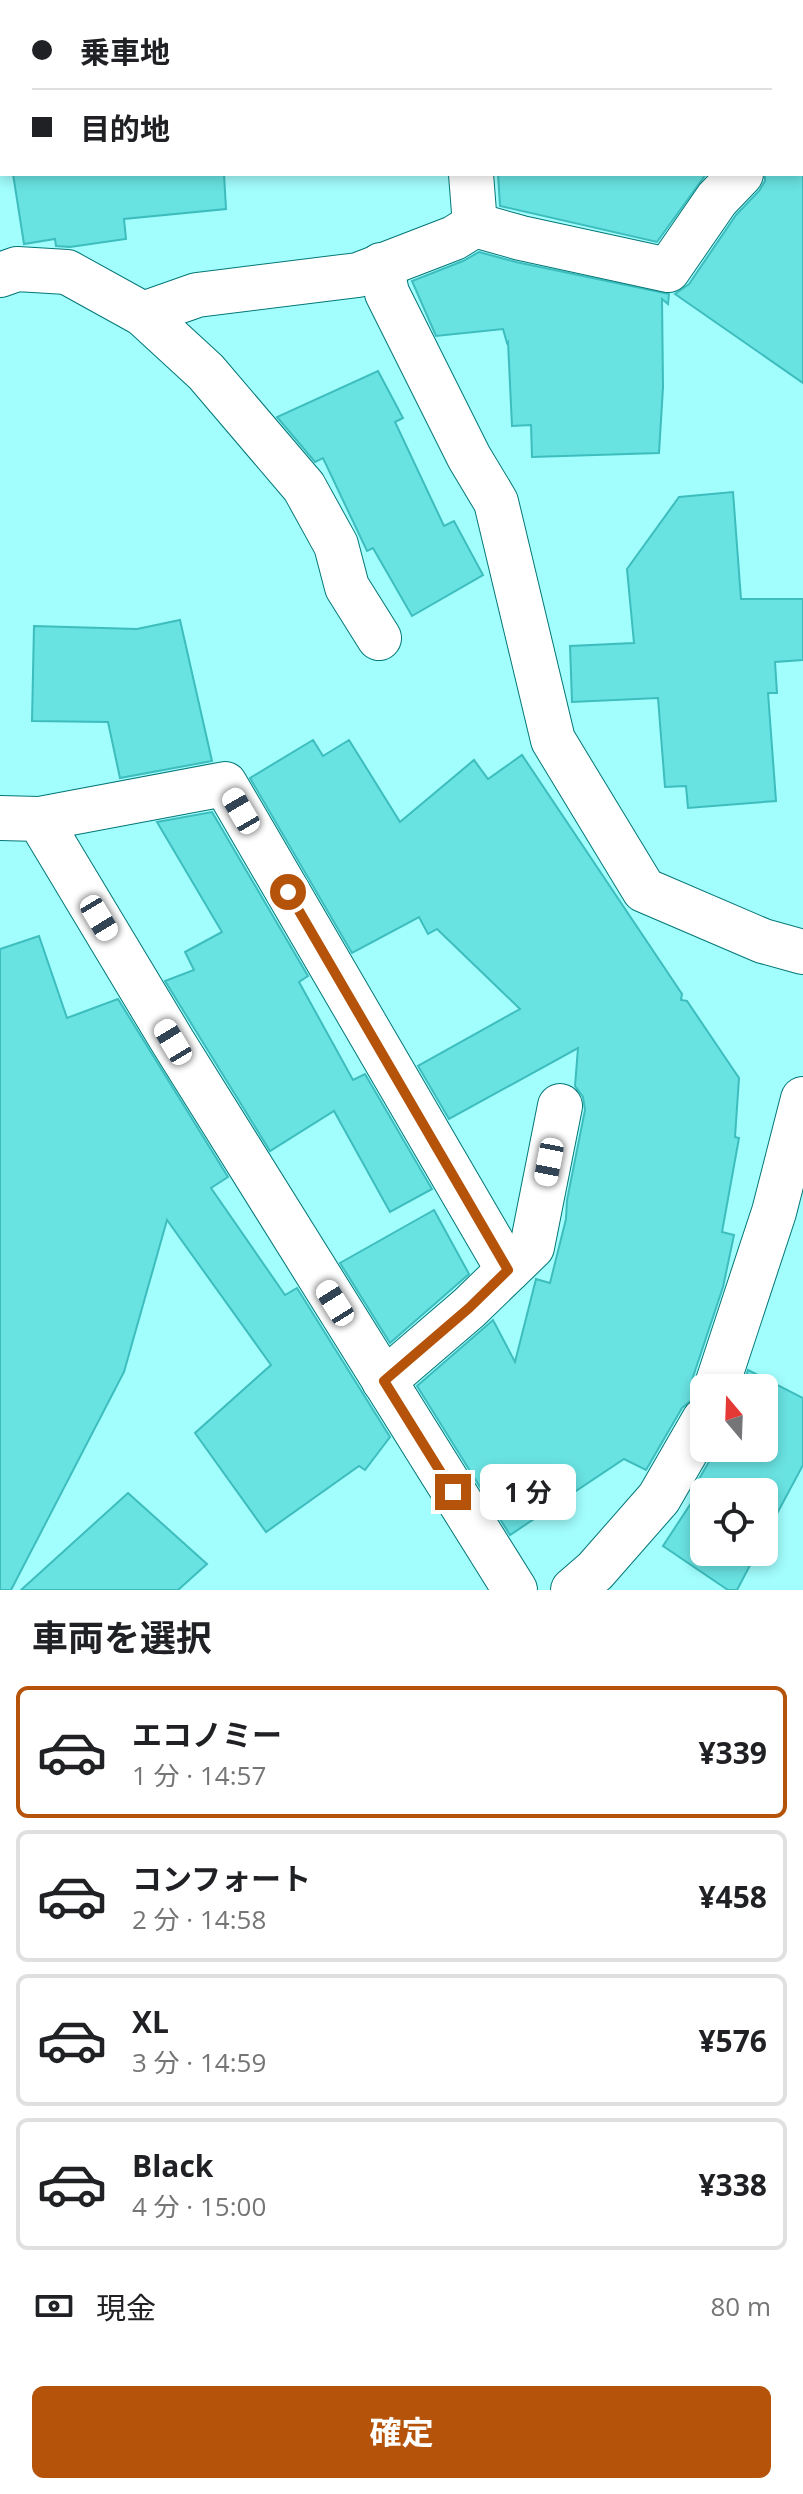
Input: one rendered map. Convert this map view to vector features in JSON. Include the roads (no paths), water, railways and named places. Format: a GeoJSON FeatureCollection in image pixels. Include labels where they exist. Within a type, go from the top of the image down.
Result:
{"type":"FeatureCollection","features":[{"type":"Feature","properties":{"kind":"street"},"geometry":{"type":"LineString","coordinates":[[471,176],[475,225]]}},
{"type":"Feature","properties":{"kind":"street"},"geometry":{"type":"LineString","coordinates":[[143,314],[197,295],[358,275],[454,238],[475,225],[668,270],[717,199],[739,176]]}},
{"type":"Feature","properties":{"kind":"street"},"geometry":{"type":"LineString","coordinates":[[381,265],[387,293],[469,457],[496,502],[553,740],[644,890],[763,941],[803,952]]}},
{"type":"Feature","properties":{"kind":"street"},"geometry":{"type":"LineString","coordinates":[[0,275],[17,269],[67,272],[143,314],[206,372],[304,487],[336,545],[347,587],[379,638]]}},
{"type":"Feature","properties":{"kind":"street"},"geometry":{"type":"LineString","coordinates":[[508,1270],[225,784],[20,818],[173,1042],[515,1590]]}},
{"type":"Feature","properties":{"kind":"street"},"geometry":{"type":"LineString","coordinates":[[721,1374],[774,1212],[803,1099]]}},
{"type":"Feature","properties":{"kind":"street"},"geometry":{"type":"LineString","coordinates":[[384,1381],[469,1308],[532,1247],[560,1106]]}},
{"type":"Feature","properties":{"kind":"street"},"geometry":{"type":"LineString","coordinates":[[573,1590],[595,1571],[659,1498],[690,1444]]}}]}
